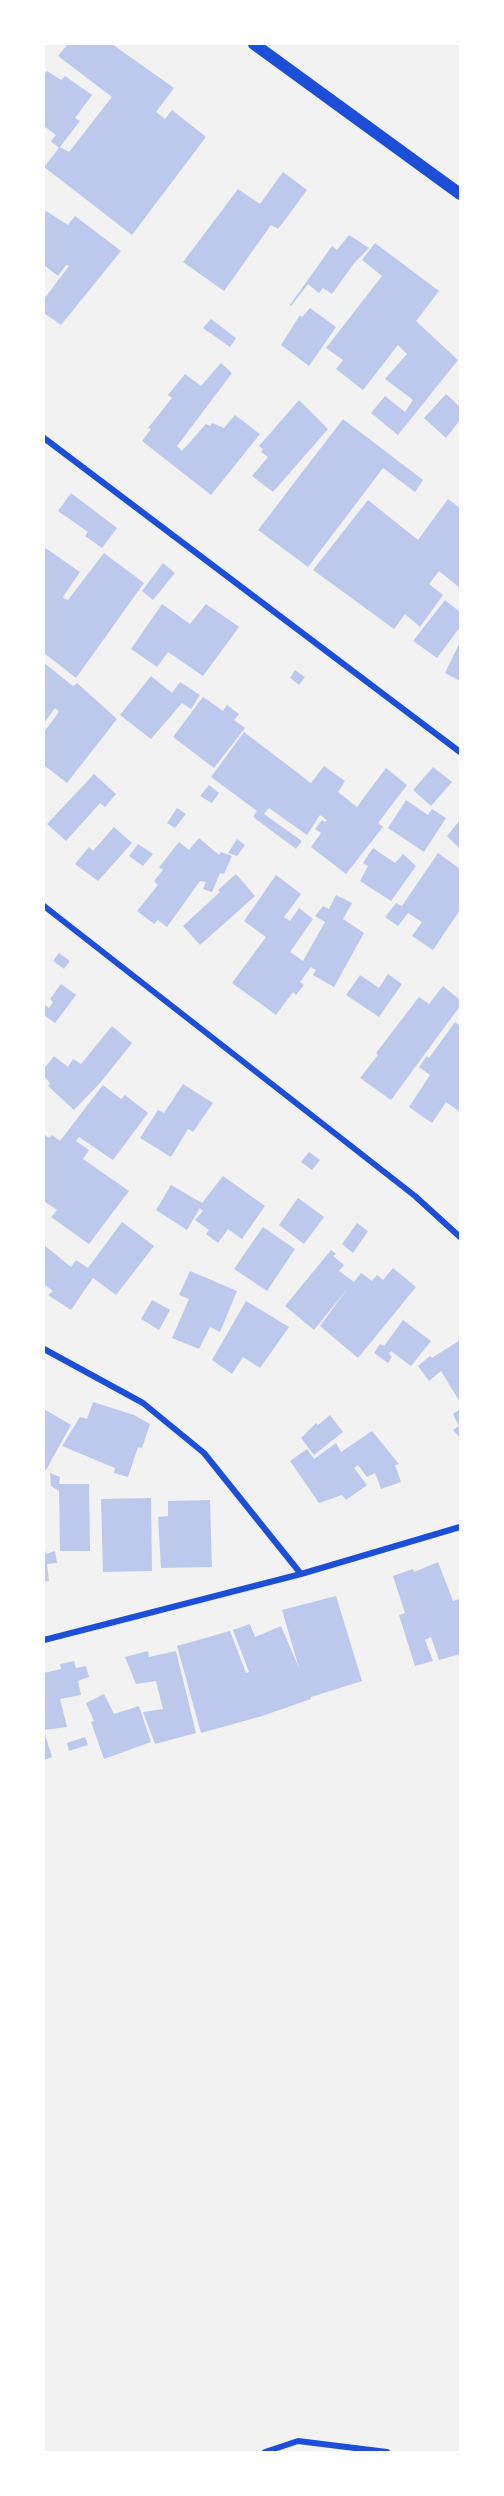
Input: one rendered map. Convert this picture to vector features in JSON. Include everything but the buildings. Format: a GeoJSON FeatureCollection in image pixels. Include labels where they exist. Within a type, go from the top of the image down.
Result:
{"type":"FeatureCollection","features":[{"type":"Feature","properties":{"kind":"main road"},"geometry":{"type":"LineString","coordinates":[[254,44],[460,194]]}},
{"type":"Feature","properties":{"kind":"street"},"geometry":{"type":"LineString","coordinates":[[44,438],[460,752]]}},
{"type":"Feature","properties":{"kind":"street"},"geometry":{"type":"LineString","coordinates":[[44,906],[416,1196],[460,1237]]}},
{"type":"Feature","properties":{"kind":"street"},"geometry":{"type":"LineString","coordinates":[[44,1349],[143,1403],[204,1453],[301,1574]]}},
{"type":"Feature","properties":{"kind":"street"},"geometry":{"type":"LineString","coordinates":[[44,1640],[301,1574],[460,1527]]}},
{"type":"Feature","properties":{"kind":"street"},"geometry":{"type":"LineString","coordinates":[[265,2452],[298,2441],[387,2452]]}}]}
